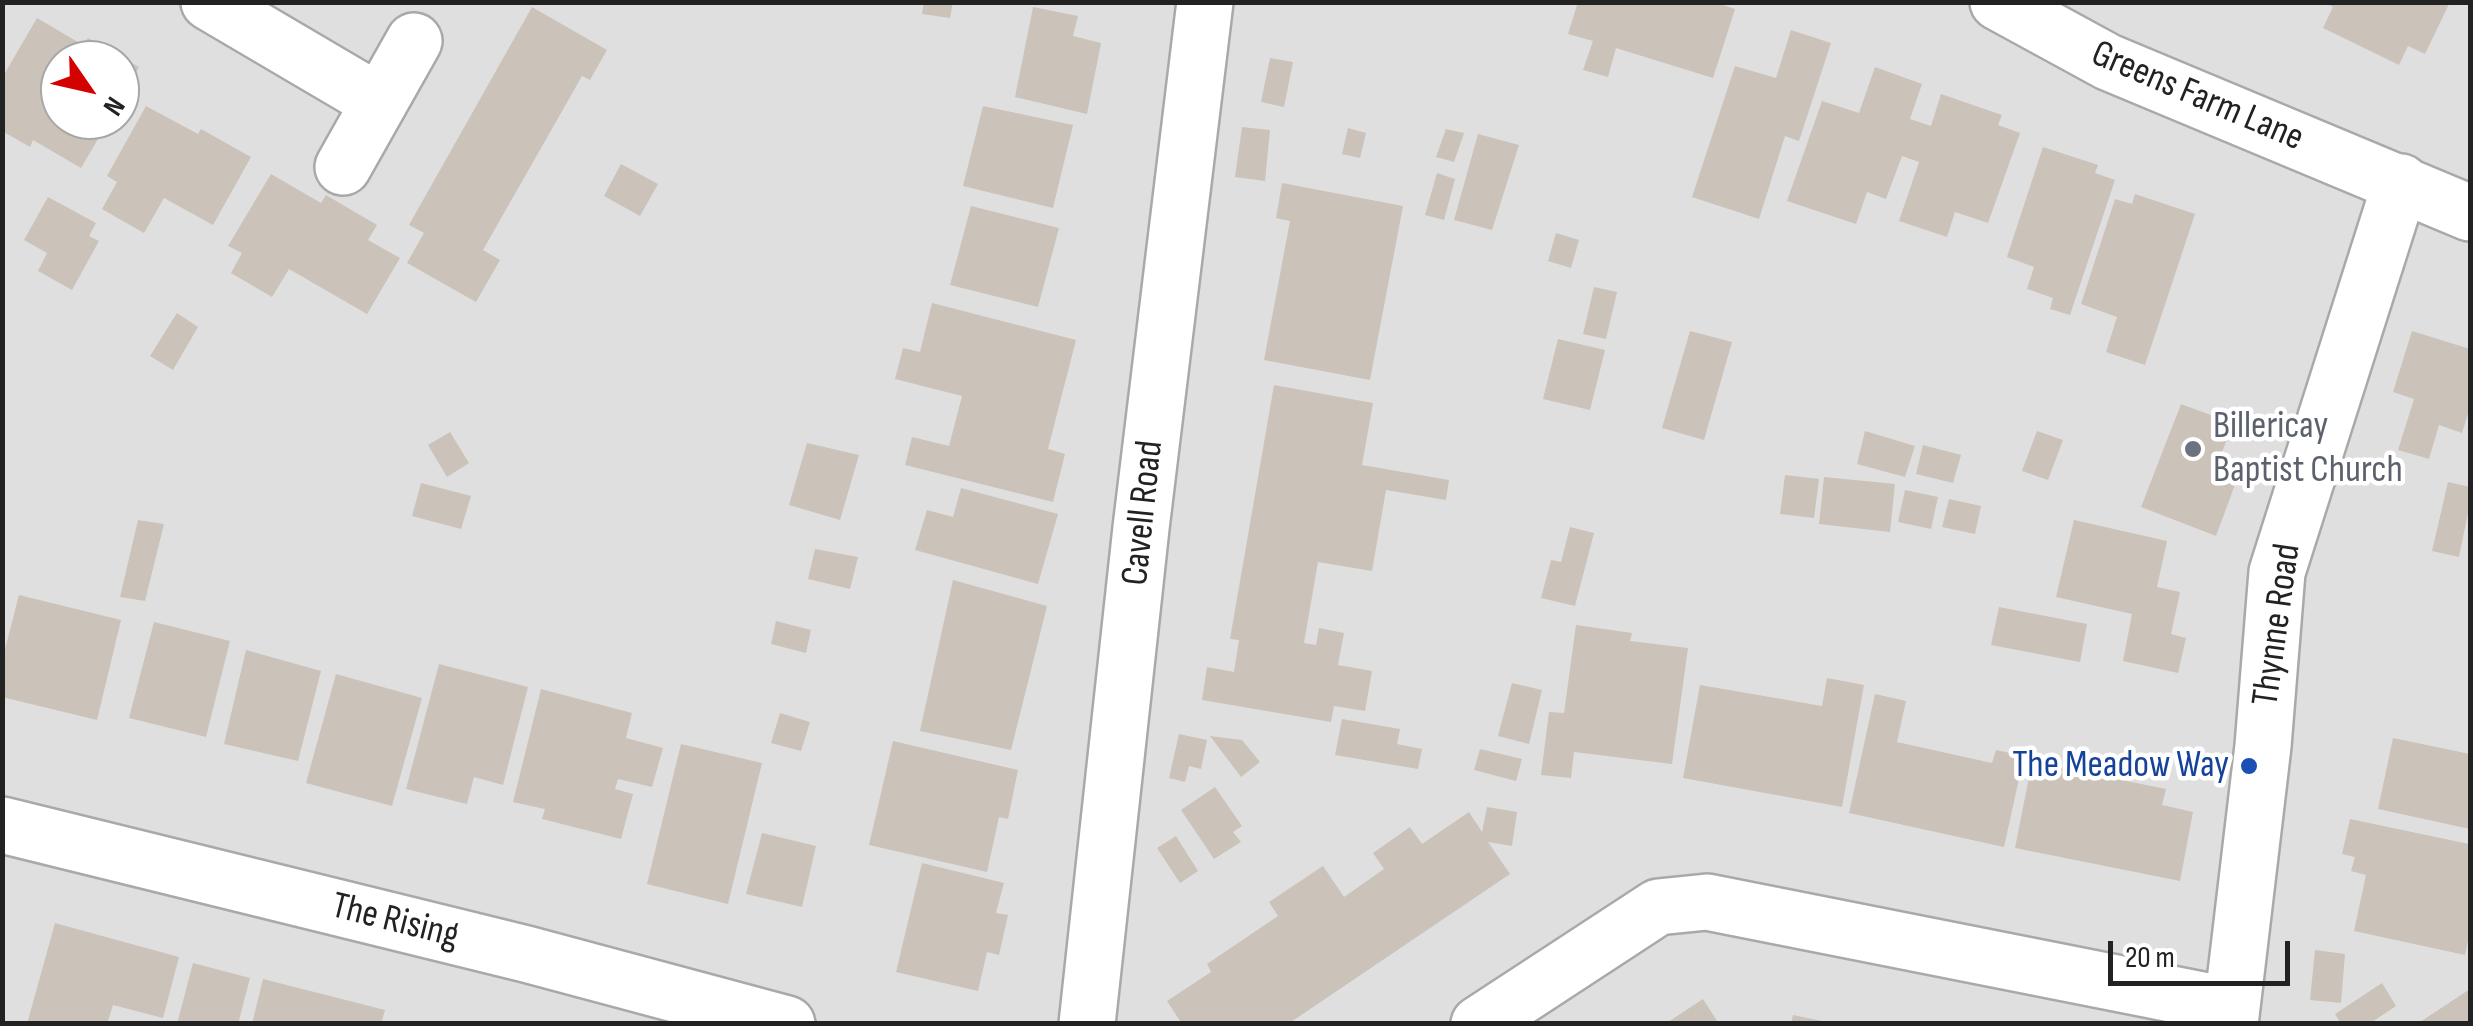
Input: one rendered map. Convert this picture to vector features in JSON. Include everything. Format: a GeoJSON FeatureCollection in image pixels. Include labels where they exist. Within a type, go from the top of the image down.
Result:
{"type":"FeatureCollection","features":[{"type":"Feature","properties":{"kind":"street"},"geometry":{"type":"LineString","coordinates":[[208,2],[379,102]]}},
{"type":"Feature","properties":{"kind":"street","name":"Cavell Road"},"geometry":{"type":"LineString","coordinates":[[1087,1024],[1141,528],[1205,2]]}},
{"type":"Feature","properties":{"kind":"street","name":"Greens Farm Lane"},"geometry":{"type":"LineString","coordinates":[[1998,2],[2108,62],[2470,213]]}},
{"type":"Feature","properties":{"kind":"street"},"geometry":{"type":"LineString","coordinates":[[343,167],[414,42]]}},
{"type":"Feature","properties":{"kind":"street","name":"Thynne Road"},"geometry":{"type":"LineString","coordinates":[[2231,1015],[2264,746],[2277,572],[2401,182]]}},
{"type":"Feature","properties":{"kind":"street","name":"The Rising"},"geometry":{"type":"LineString","coordinates":[[2,826],[526,954],[787,1024]]}},
{"type":"Feature","properties":{"kind":"street"},"geometry":{"type":"LineString","coordinates":[[1478,1024],[1658,908],[1708,902],[2231,1015]]}},
{"type":"Feature","properties":{"kind":"shaded area"},"geometry":{"type":"Polygon","coordinates":[[[3,3],[2470,3],[2470,1023],[3,1023],[3,3]],[[2181,404],[2142,507],[2216,535],[2214,474],[2233,423],[2181,404]]]}},
{"type":"Feature","properties":{"kind":"building"},"geometry":{"type":"Polygon","coordinates":[[[924,2],[953,2],[950,18],[922,14],[924,2]]]}},
{"type":"Feature","properties":{"kind":"building"},"geometry":{"type":"Polygon","coordinates":[[[1578,2],[1714,2],[1735,9],[1713,78],[1616,48],[1608,77],[1583,70],[1593,41],[1568,34],[1578,2]]]}},
{"type":"Feature","properties":{"kind":"building"},"geometry":{"type":"Polygon","coordinates":[[[2324,2],[2450,2],[2425,54],[2408,46],[2399,65],[2323,28],[2333,7],[2324,2]]]}},
{"type":"Feature","properties":{"kind":"building"},"geometry":{"type":"Polygon","coordinates":[[[532,7],[607,50],[590,80],[582,76],[483,250],[500,260],[476,302],[407,263],[424,233],[409,225],[532,7]]]}},
{"type":"Feature","properties":{"kind":"building"},"geometry":{"type":"Polygon","coordinates":[[[1033,7],[1078,16],[1073,36],[1101,43],[1087,114],[1015,97],[1033,7]]]}},
{"type":"Feature","properties":{"kind":"building"},"geometry":{"type":"Polygon","coordinates":[[[37,18],[74,40],[40,40],[40,140],[97,140],[81,168],[33,140],[30,147],[2,131],[2,78],[37,18]]]}},
{"type":"Feature","properties":{"kind":"building"},"geometry":{"type":"Polygon","coordinates":[[[1791,30],[1831,43],[1799,141],[1785,136],[1759,219],[1692,197],[1735,66],[1776,78],[1791,30]]]}},
{"type":"Feature","properties":{"kind":"building"},"geometry":{"type":"Polygon","coordinates":[[[1270,58],[1293,62],[1284,107],[1261,102],[1270,58]]]}},
{"type":"Feature","properties":{"kind":"building"},"geometry":{"type":"Polygon","coordinates":[[[1875,67],[1922,84],[1910,119],[1931,126],[1941,94],[2002,115],[1998,125],[2020,133],[1988,223],[1955,212],[1947,237],[1899,221],[1919,162],[1902,156],[1886,199],[1867,192],[1856,224],[1787,201],[1822,101],[1859,113],[1875,67]]]}},
{"type":"Feature","properties":{"kind":"building"},"geometry":{"type":"Polygon","coordinates":[[[146,106],[198,134],[201,129],[251,157],[213,225],[164,198],[144,233],[102,209],[117,182],[107,176],[127,140],[140,140],[140,117],[146,106]]]}},
{"type":"Feature","properties":{"kind":"building"},"geometry":{"type":"Polygon","coordinates":[[[983,106],[1073,125],[1053,208],[963,186],[983,106]]]}},
{"type":"Feature","properties":{"kind":"building"},"geometry":{"type":"Polygon","coordinates":[[[1242,127],[1270,130],[1265,181],[1235,177],[1242,127]]]}},
{"type":"Feature","properties":{"kind":"building"},"geometry":{"type":"Polygon","coordinates":[[[1348,128],[1366,133],[1360,158],[1342,154],[1348,128]]]}},
{"type":"Feature","properties":{"kind":"building"},"geometry":{"type":"Polygon","coordinates":[[[1446,129],[1464,133],[1454,162],[1436,157],[1446,129]]]}},
{"type":"Feature","properties":{"kind":"building"},"geometry":{"type":"Polygon","coordinates":[[[1478,134],[1519,145],[1492,230],[1454,220],[1478,134]]]}},
{"type":"Feature","properties":{"kind":"building"},"geometry":{"type":"Polygon","coordinates":[[[2043,147],[2098,165],[2095,173],[2115,180],[2070,315],[2050,309],[2053,298],[2027,289],[2034,267],[2007,257],[2043,147]]]}},
{"type":"Feature","properties":{"kind":"building"},"geometry":{"type":"Polygon","coordinates":[[[621,164],[658,184],[640,216],[604,196],[621,164]]]}},
{"type":"Feature","properties":{"kind":"building"},"geometry":{"type":"Polygon","coordinates":[[[1437,173],[1455,179],[1444,220],[1425,215],[1437,173]]]}},
{"type":"Feature","properties":{"kind":"building"},"geometry":{"type":"Polygon","coordinates":[[[271,174],[321,203],[326,195],[377,225],[368,240],[400,258],[367,314],[289,269],[272,297],[231,273],[242,253],[228,246],[271,174]]]}},
{"type":"Feature","properties":{"kind":"building"},"geometry":{"type":"Polygon","coordinates":[[[1282,183],[1403,206],[1370,380],[1264,360],[1290,221],[1276,218],[1282,183]]]}},
{"type":"Feature","properties":{"kind":"building"},"geometry":{"type":"Polygon","coordinates":[[[2135,194],[2195,214],[2145,365],[2106,352],[2117,317],[2081,304],[2115,199],[2132,204],[2135,194]]]}},
{"type":"Feature","properties":{"kind":"building"},"geometry":{"type":"Polygon","coordinates":[[[48,197],[96,223],[89,236],[99,241],[72,290],[38,271],[47,253],[24,240],[48,197]]]}},
{"type":"Feature","properties":{"kind":"building"},"geometry":{"type":"Polygon","coordinates":[[[971,206],[1059,228],[1038,307],[950,285],[971,206]]]}},
{"type":"Feature","properties":{"kind":"building"},"geometry":{"type":"Polygon","coordinates":[[[1556,233],[1579,240],[1571,268],[1548,261],[1556,233]]]}},
{"type":"Feature","properties":{"kind":"building"},"geometry":{"type":"Polygon","coordinates":[[[1594,287],[1617,292],[1606,339],[1583,334],[1594,287]]]}},
{"type":"Feature","properties":{"kind":"building"},"geometry":{"type":"Polygon","coordinates":[[[932,303],[1076,340],[1048,449],[1065,454],[1053,502],[905,465],[912,437],[949,446],[962,396],[895,379],[903,348],[920,352],[932,303]]]}},
{"type":"Feature","properties":{"kind":"building"},"geometry":{"type":"Polygon","coordinates":[[[177,313],[198,327],[173,370],[150,356],[177,313]]]}},
{"type":"Feature","properties":{"kind":"building"},"geometry":{"type":"Polygon","coordinates":[[[1690,331],[1732,342],[1704,440],[1662,428],[1690,331]]]}},
{"type":"Feature","properties":{"kind":"building"},"geometry":{"type":"Polygon","coordinates":[[[2412,331],[2470,349],[2470,407],[2462,433],[2439,425],[2429,459],[2398,450],[2414,399],[2393,392],[2412,331]]]}},
{"type":"Feature","properties":{"kind":"building"},"geometry":{"type":"Polygon","coordinates":[[[1558,339],[1605,350],[1590,410],[1543,399],[1558,339]]]}},
{"type":"Feature","properties":{"kind":"building"},"geometry":{"type":"Polygon","coordinates":[[[1274,385],[1373,403],[1362,465],[1449,480],[1446,500],[1386,490],[1372,571],[1318,562],[1304,643],[1316,645],[1319,628],[1344,633],[1338,665],[1372,671],[1365,711],[1334,706],[1331,722],[1202,700],[1207,667],[1234,672],[1239,640],[1230,639],[1274,385]]]}},
{"type":"Feature","properties":{"kind":"building","name":"Billericay Baptist Church"},"geometry":{"type":"Polygon","coordinates":[[[2181,404],[2233,423],[2214,474],[2236,482],[2216,536],[2141,507],[2181,404]]]}},
{"type":"Feature","properties":{"kind":"building"},"geometry":{"type":"Polygon","coordinates":[[[1865,431],[1915,446],[1905,477],[1857,464],[1865,431]]]}},
{"type":"Feature","properties":{"kind":"building"},"geometry":{"type":"Polygon","coordinates":[[[2037,431],[2063,440],[2048,480],[2022,471],[2037,431]]]}},
{"type":"Feature","properties":{"kind":"building"},"geometry":{"type":"Polygon","coordinates":[[[450,432],[469,463],[447,477],[428,445],[450,432]]]}},
{"type":"Feature","properties":{"kind":"building"},"geometry":{"type":"Polygon","coordinates":[[[807,443],[859,455],[840,520],[789,505],[807,443]]]}},
{"type":"Feature","properties":{"kind":"building"},"geometry":{"type":"Polygon","coordinates":[[[1923,445],[1961,455],[1953,483],[1916,474],[1923,445]]]}},
{"type":"Feature","properties":{"kind":"building"},"geometry":{"type":"Polygon","coordinates":[[[1785,475],[1819,479],[1814,518],[1780,514],[1785,475]]]}},
{"type":"Feature","properties":{"kind":"building"},"geometry":{"type":"Polygon","coordinates":[[[1824,477],[1895,484],[1890,532],[1819,524],[1824,477]]]}},
{"type":"Feature","properties":{"kind":"building"},"geometry":{"type":"Polygon","coordinates":[[[2448,482],[2470,487],[2459,557],[2432,551],[2448,482]]]}},
{"type":"Feature","properties":{"kind":"building"},"geometry":{"type":"Polygon","coordinates":[[[421,483],[471,496],[461,529],[412,516],[421,483]]]}},
{"type":"Feature","properties":{"kind":"building"},"geometry":{"type":"Polygon","coordinates":[[[961,488],[1058,514],[1038,584],[915,550],[927,510],[953,517],[961,488]]]}},
{"type":"Feature","properties":{"kind":"building"},"geometry":{"type":"Polygon","coordinates":[[[1905,490],[1938,497],[1931,529],[1898,522],[1905,490]]]}},
{"type":"Feature","properties":{"kind":"building"},"geometry":{"type":"Polygon","coordinates":[[[1949,499],[1981,506],[1975,534],[1942,527],[1949,499]]]}},
{"type":"Feature","properties":{"kind":"building"},"geometry":{"type":"Polygon","coordinates":[[[138,520],[164,524],[145,601],[120,597],[138,520]]]}},
{"type":"Feature","properties":{"kind":"building"},"geometry":{"type":"Polygon","coordinates":[[[2074,520],[2167,541],[2157,587],[2180,592],[2171,634],[2186,638],[2178,673],[2123,661],[2132,614],[2056,597],[2074,520]]]}},
{"type":"Feature","properties":{"kind":"building"},"geometry":{"type":"Polygon","coordinates":[[[1570,527],[1594,533],[1575,606],[1541,598],[1551,560],[1561,562],[1570,527]]]}},
{"type":"Feature","properties":{"kind":"building"},"geometry":{"type":"Polygon","coordinates":[[[815,549],[858,557],[850,589],[808,579],[815,549]]]}},
{"type":"Feature","properties":{"kind":"building"},"geometry":{"type":"Polygon","coordinates":[[[953,580],[1047,606],[1011,750],[920,731],[953,580]]]}},
{"type":"Feature","properties":{"kind":"building"},"geometry":{"type":"Polygon","coordinates":[[[19,595],[121,620],[97,720],[2,697],[2,661],[19,595]]]}},
{"type":"Feature","properties":{"kind":"building"},"geometry":{"type":"Polygon","coordinates":[[[1999,607],[2087,624],[2080,662],[1991,645],[1999,607]]]}},
{"type":"Feature","properties":{"kind":"building"},"geometry":{"type":"Polygon","coordinates":[[[776,621],[811,630],[806,653],[771,644],[776,621]]]}},
{"type":"Feature","properties":{"kind":"building"},"geometry":{"type":"Polygon","coordinates":[[[154,622],[230,641],[206,737],[129,718],[154,622]]]}},
{"type":"Feature","properties":{"kind":"building"},"geometry":{"type":"Polygon","coordinates":[[[1576,625],[1632,633],[1630,641],[1688,648],[1672,764],[1574,752],[1571,778],[1541,775],[1549,712],[1564,713],[1576,625]]]}},
{"type":"Feature","properties":{"kind":"building"},"geometry":{"type":"Polygon","coordinates":[[[246,650],[321,671],[298,761],[224,744],[246,650]]]}},
{"type":"Feature","properties":{"kind":"building"},"geometry":{"type":"Polygon","coordinates":[[[439,664],[528,687],[503,785],[474,777],[467,804],[406,789],[439,664]]]}},
{"type":"Feature","properties":{"kind":"building"},"geometry":{"type":"Polygon","coordinates":[[[336,674],[422,698],[392,806],[306,783],[336,674]]]}},
{"type":"Feature","properties":{"kind":"building"},"geometry":{"type":"Polygon","coordinates":[[[1827,678],[1864,685],[1842,807],[1683,778],[1700,685],[1822,706],[1827,678]]]}},
{"type":"Feature","properties":{"kind":"building"},"geometry":{"type":"Polygon","coordinates":[[[1512,683],[1542,690],[1529,744],[1498,736],[1512,683]]]}},
{"type":"Feature","properties":{"kind":"building"},"geometry":{"type":"Polygon","coordinates":[[[541,689],[632,713],[626,738],[663,748],[652,787],[618,779],[615,789],[633,794],[621,839],[542,819],[545,809],[513,802],[541,689]]]}},
{"type":"Feature","properties":{"kind":"building"},"geometry":{"type":"Polygon","coordinates":[[[1875,694],[1906,701],[1897,742],[1992,763],[1996,750],[2024,756],[2004,847],[1849,813],[1875,694]]]}},
{"type":"Feature","properties":{"kind":"building"},"geometry":{"type":"Polygon","coordinates":[[[780,713],[810,722],[801,751],[771,743],[780,713]]]}},
{"type":"Feature","properties":{"kind":"building"},"geometry":{"type":"Polygon","coordinates":[[[1342,719],[1400,729],[1397,744],[1422,749],[1418,769],[1335,755],[1342,719]]]}},
{"type":"Feature","properties":{"kind":"building"},"geometry":{"type":"Polygon","coordinates":[[[1179,734],[1207,740],[1201,769],[1189,766],[1185,782],[1169,778],[1179,734]]]}},
{"type":"Feature","properties":{"kind":"building"},"geometry":{"type":"Polygon","coordinates":[[[1210,736],[1242,740],[1260,762],[1241,777],[1210,736]]]}},
{"type":"Feature","properties":{"kind":"building"},"geometry":{"type":"Polygon","coordinates":[[[2393,738],[2470,754],[2470,829],[2378,809],[2393,738]]]}},
{"type":"Feature","properties":{"kind":"building"},"geometry":{"type":"Polygon","coordinates":[[[893,741],[1018,770],[1008,819],[999,817],[987,872],[869,845],[893,741]]]}},
{"type":"Feature","properties":{"kind":"building"},"geometry":{"type":"Polygon","coordinates":[[[681,744],[762,763],[728,904],[647,884],[681,744]]]}},
{"type":"Feature","properties":{"kind":"building"},"geometry":{"type":"Polygon","coordinates":[[[1480,749],[1522,759],[1516,781],[1474,770],[1480,749]]]}},
{"type":"Feature","properties":{"kind":"building"},"geometry":{"type":"Polygon","coordinates":[[[2032,762],[2166,789],[2162,805],[2193,812],[2180,881],[2015,848],[2032,762]]]}},
{"type":"Feature","properties":{"kind":"building"},"geometry":{"type":"Polygon","coordinates":[[[1215,787],[1242,826],[1233,832],[1241,842],[1214,859],[1181,810],[1215,787]]]}},
{"type":"Feature","properties":{"kind":"building"},"geometry":{"type":"Polygon","coordinates":[[[1487,807],[1517,812],[1512,846],[1488,842],[1510,874],[1288,1024],[1182,1024],[1167,1001],[1211,972],[1207,964],[1278,916],[1269,902],[1323,866],[1344,897],[1384,869],[1373,853],[1410,827],[1422,844],[1469,812],[1482,832],[1487,807]]]}},
{"type":"Feature","properties":{"kind":"building"},"geometry":{"type":"Polygon","coordinates":[[[2350,819],[2469,844],[2470,930],[2465,955],[2354,931],[2366,875],[2351,871],[2355,857],[2342,854],[2350,819]]]}},
{"type":"Feature","properties":{"kind":"building"},"geometry":{"type":"Polygon","coordinates":[[[762,833],[816,846],[802,907],[746,894],[762,833]]]}},
{"type":"Feature","properties":{"kind":"building"},"geometry":{"type":"Polygon","coordinates":[[[1176,836],[1198,871],[1180,883],[1157,848],[1176,836]]]}},
{"type":"Feature","properties":{"kind":"building"},"geometry":{"type":"Polygon","coordinates":[[[922,863],[1004,883],[996,913],[1008,915],[999,955],[987,952],[978,991],[896,972],[922,863]]]}},
{"type":"Feature","properties":{"kind":"building"},"geometry":{"type":"Polygon","coordinates":[[[55,923],[179,957],[163,1018],[113,1005],[107,1024],[27,1024],[55,923]]]}},
{"type":"Feature","properties":{"kind":"building"},"geometry":{"type":"Polygon","coordinates":[[[2315,950],[2345,954],[2341,1003],[2310,1000],[2315,950]]]}},
{"type":"Feature","properties":{"kind":"building"},"geometry":{"type":"Polygon","coordinates":[[[193,963],[250,978],[238,1024],[177,1024],[193,963]]]}},
{"type":"Feature","properties":{"kind":"building"},"geometry":{"type":"Polygon","coordinates":[[[263,979],[385,1010],[381,1024],[252,1024],[263,979]]]}},
{"type":"Feature","properties":{"kind":"building"},"geometry":{"type":"Polygon","coordinates":[[[2382,983],[2396,1006],[2369,1024],[2341,1024],[2335,1014],[2382,983]]]}},
{"type":"Feature","properties":{"kind":"building"},"geometry":{"type":"Polygon","coordinates":[[[2470,989],[2470,1024],[2417,1024],[2470,989]]]}},
{"type":"Feature","properties":{"kind":"building"},"geometry":{"type":"Polygon","coordinates":[[[1703,999],[1719,1024],[1665,1024],[1703,999]]]}},
{"type":"Feature","properties":{"kind":"building"},"geometry":{"type":"Polygon","coordinates":[[[1793,1015],[1827,1022],[1827,1024],[1791,1024],[1793,1015]]]}},
{"type":"Feature","properties":{"kind":"place","name":"Billericay Baptist Church"},"geometry":{"type":"Point","coordinates":[2193,449]}},
{"type":"Feature","properties":{"kind":"place","name":"The Meadow Way"},"geometry":{"type":"Point","coordinates":[2249,766]}}]}
